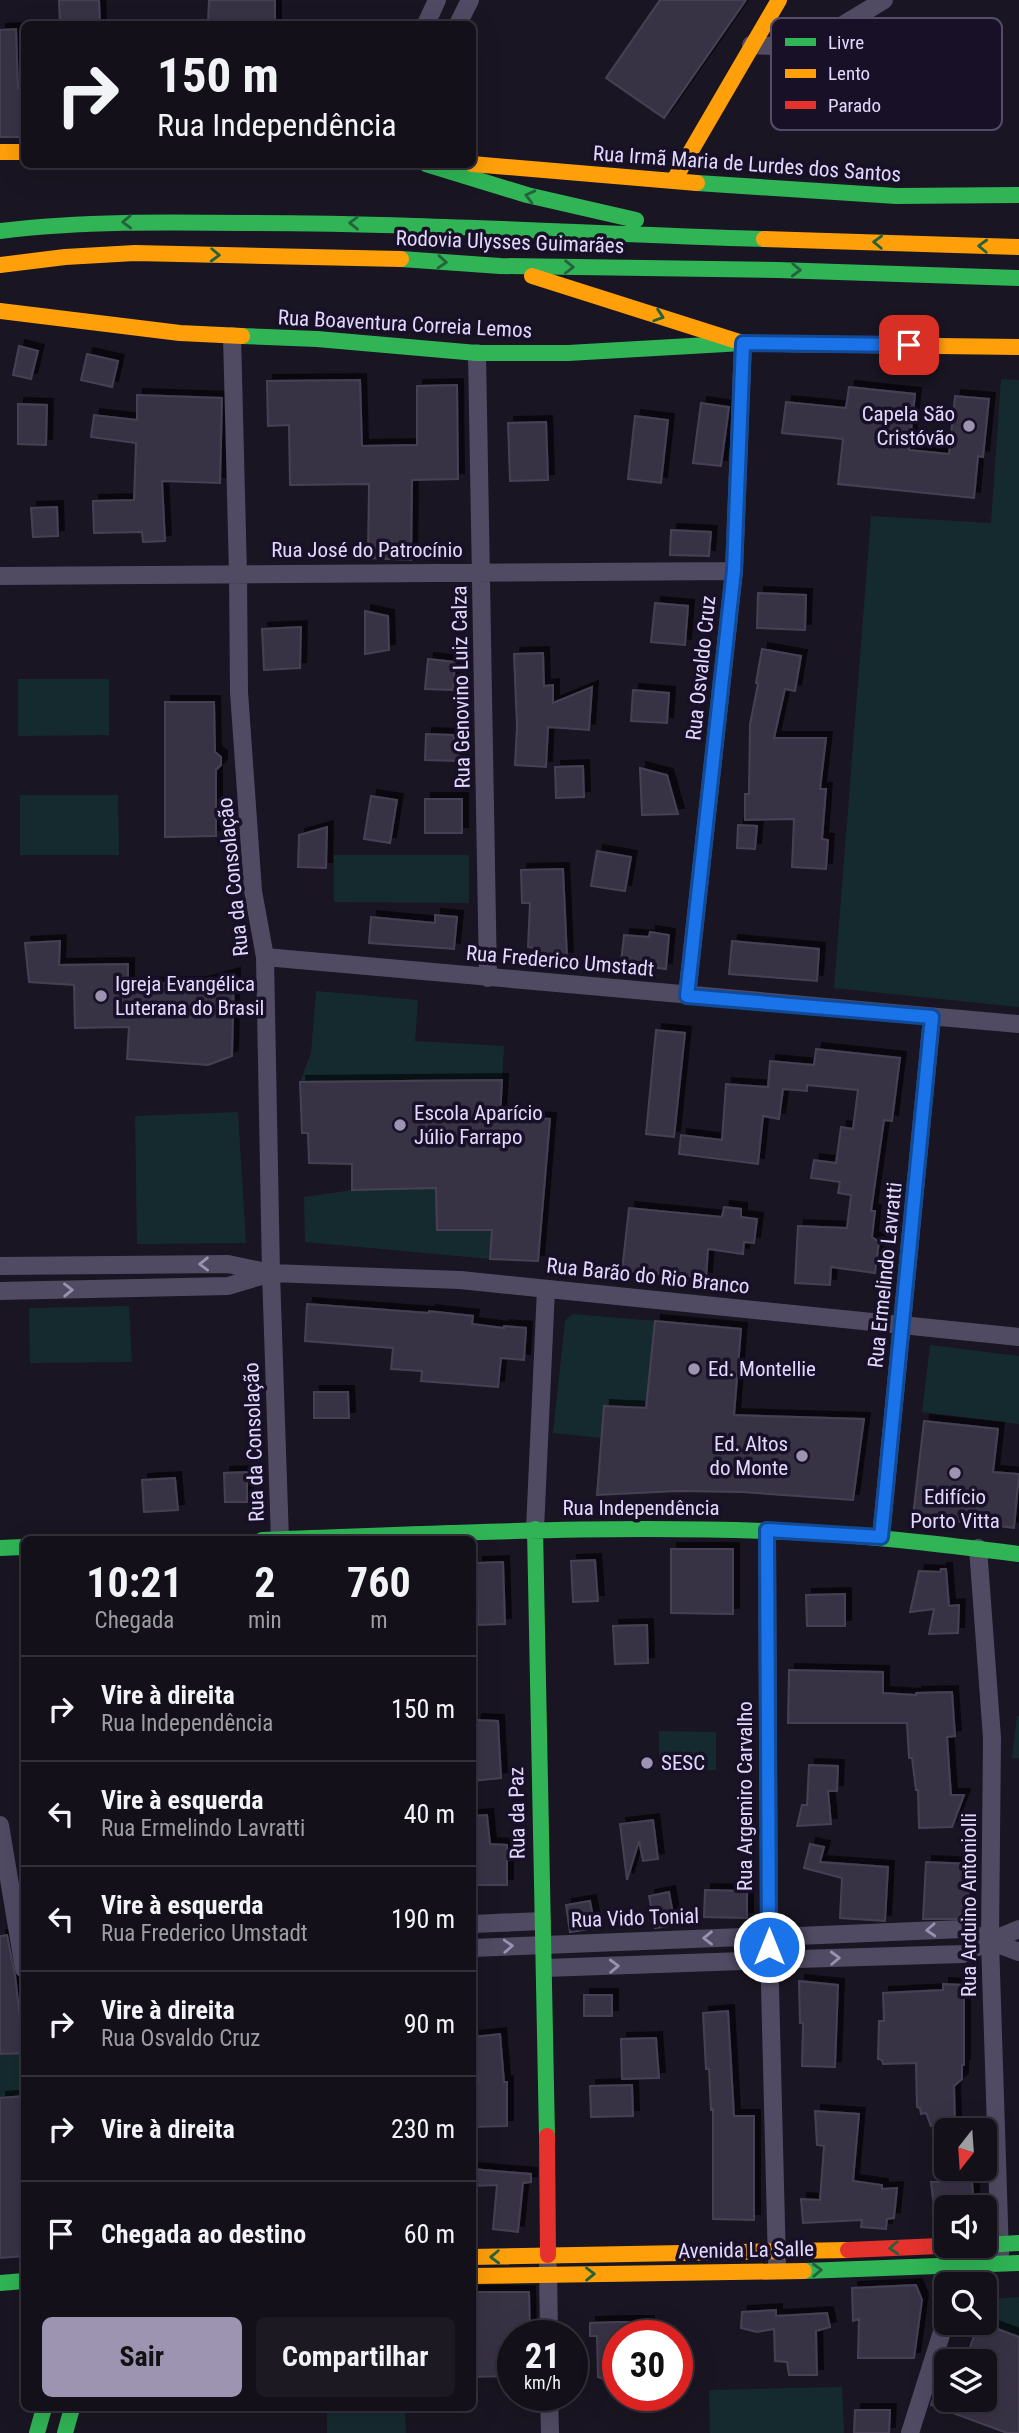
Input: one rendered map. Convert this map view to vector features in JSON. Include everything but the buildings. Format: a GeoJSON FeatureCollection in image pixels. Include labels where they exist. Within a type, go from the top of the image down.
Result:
{"type":"FeatureCollection","features":[{"type":"Feature","properties":{"kind":"main road"},"geometry":{"type":"LineString","coordinates":[[674,180],[779,0]]}},
{"type":"Feature","properties":{"kind":"main road"},"geometry":{"type":"LineString","coordinates":[[0,152],[21,152]]}},
{"type":"Feature","properties":{"kind":"main road","name":"Rua Irmã Maria de Lurdes dos Santos"},"geometry":{"type":"LineString","coordinates":[[476,164],[595,176],[896,196],[1019,195]]}},
{"type":"Feature","properties":{"kind":"main road"},"geometry":{"type":"LineString","coordinates":[[439,168],[527,195],[716,238]]}},
{"type":"Feature","properties":{"kind":"main road","name":"Rodovia Ulysses Guimarães"},"geometry":{"type":"LineString","coordinates":[[0,231],[127,222],[346,222],[716,238],[1019,247]]}},
{"type":"Feature","properties":{"kind":"main road","name":"Rodovia Ulysses Guimarães"},"geometry":{"type":"LineString","coordinates":[[0,265],[65,257],[135,253],[384,258],[500,266],[778,270],[1019,278]]}},
{"type":"Feature","properties":{"kind":"main road"},"geometry":{"type":"LineString","coordinates":[[500,266],[743,343]]}},
{"type":"Feature","properties":{"kind":"main road","name":"Rua Boaventura Correia Lemos"},"geometry":{"type":"LineString","coordinates":[[0,311],[180,333],[317,339],[477,353],[568,353],[743,343],[1019,346]]}},
{"type":"Feature","properties":{"kind":"main road","name":"Rua Independência"},"geometry":{"type":"LineString","coordinates":[[373,1536],[535,1529],[767,1530],[881,1537],[1019,1554]]}},
{"type":"Feature","properties":{"kind":"main road","name":"Rua da Paz"},"geometry":{"type":"LineString","coordinates":[[535,1529],[545,1968],[548,2255]]}},
{"type":"Feature","properties":{"kind":"main road"},"geometry":{"type":"LineString","coordinates":[[0,1548],[21,1547]]}},
{"type":"Feature","properties":{"kind":"main road"},"geometry":{"type":"LineString","coordinates":[[997,2244],[1019,2244]]}},
{"type":"Feature","properties":{"kind":"main road","name":"Avenida La Salle"},"geometry":{"type":"LineString","coordinates":[[476,2257],[777,2253],[934,2247]]}},
{"type":"Feature","properties":{"kind":"main road"},"geometry":{"type":"LineString","coordinates":[[864,2250],[866,2269]]}},
{"type":"Feature","properties":{"kind":"main road"},"geometry":{"type":"LineString","coordinates":[[677,2254],[677,2272]]}},
{"type":"Feature","properties":{"kind":"main road","name":"Avenida La Salle"},"geometry":{"type":"LineString","coordinates":[[476,2276],[778,2272],[1019,2263]]}},
{"type":"Feature","properties":{"kind":"main road"},"geometry":{"type":"LineString","coordinates":[[0,2283],[21,2281]]}},
{"type":"Feature","properties":{"kind":"main road"},"geometry":{"type":"LineString","coordinates":[[37,2433],[43,2411]]}},
{"type":"Feature","properties":{"kind":"main road"},"geometry":{"type":"LineString","coordinates":[[65,2433],[68,2411]]}},
{"type":"Feature","properties":{"kind":"street"},"geometry":{"type":"LineString","coordinates":[[427,21],[437,0]]}},
{"type":"Feature","properties":{"kind":"street"},"geometry":{"type":"LineString","coordinates":[[460,21],[470,0]]}},
{"type":"Feature","properties":{"kind":"street"},"geometry":{"type":"LineString","coordinates":[[854,18],[884,0]]}},
{"type":"Feature","properties":{"kind":"street"},"geometry":{"type":"LineString","coordinates":[[751,46],[771,47]]}},
{"type":"Feature","properties":{"kind":"street","name":"Rua da Consolação"},"geometry":{"type":"LineString","coordinates":[[232,336],[239,692],[253,891],[265,957],[271,1273],[280,1536]]}},
{"type":"Feature","properties":{"kind":"street","name":"Rua Osvaldo Cruz"},"geometry":{"type":"LineString","coordinates":[[687,996],[734,570],[743,343]]}},
{"type":"Feature","properties":{"kind":"street","name":"Rua Genovino Luiz Calza"},"geometry":{"type":"LineString","coordinates":[[477,353],[488,978]]}},
{"type":"Feature","properties":{"kind":"street","name":"Rua José do Patrocínio"},"geometry":{"type":"LineString","coordinates":[[0,576],[734,570]]}},
{"type":"Feature","properties":{"kind":"street","name":"Rua Frederico Umstadt"},"geometry":{"type":"LineString","coordinates":[[265,957],[1019,1024]]}},
{"type":"Feature","properties":{"kind":"street","name":"Rua Ermelindo Lavratti"},"geometry":{"type":"LineString","coordinates":[[881,1537],[932,1017]]}},
{"type":"Feature","properties":{"kind":"street","name":"Rua Barão do Rio Branco"},"geometry":{"type":"LineString","coordinates":[[0,1266],[228,1264],[271,1273],[460,1280],[1019,1337]]}},
{"type":"Feature","properties":{"kind":"street"},"geometry":{"type":"LineString","coordinates":[[114,1266],[115,1289]]}},
{"type":"Feature","properties":{"kind":"street","name":"Rua Barão do Rio Branco"},"geometry":{"type":"LineString","coordinates":[[0,1291],[228,1286],[271,1273]]}},
{"type":"Feature","properties":{"kind":"street","name":"Rua da Paz"},"geometry":{"type":"LineString","coordinates":[[535,1529],[546,1289]]}},
{"type":"Feature","properties":{"kind":"street","name":"Rua Argemiro Carvalho"},"geometry":{"type":"LineString","coordinates":[[767,1530],[769,1947],[778,2272]]}},
{"type":"Feature","properties":{"kind":"street","name":"Rua Arduino Antoniolli"},"geometry":{"type":"LineString","coordinates":[[978,1548],[992,1738],[992,2195]]}},
{"type":"Feature","properties":{"kind":"street"},"geometry":{"type":"LineString","coordinates":[[0,1825],[5,1879],[21,1937]]}},
{"type":"Feature","properties":{"kind":"street"},"geometry":{"type":"LineString","coordinates":[[476,1924],[542,1921]]}},
{"type":"Feature","properties":{"kind":"street"},"geometry":{"type":"LineString","coordinates":[[545,1968],[743,1961],[798,1936],[962,1929],[1019,1952]]}},
{"type":"Feature","properties":{"kind":"street","name":"Rua Vido Tonial"},"geometry":{"type":"LineString","coordinates":[[476,1948],[742,1937],[797,1959],[887,1957],[963,1954],[1019,1929]]}},
{"type":"Feature","properties":{"kind":"street"},"geometry":{"type":"LineString","coordinates":[[886,1932],[887,1957]]}},
{"type":"Feature","properties":{"kind":"street"},"geometry":{"type":"LineString","coordinates":[[658,1939],[661,1964]]}},
{"type":"Feature","properties":{"kind":"street","name":"Rua da Paz"},"geometry":{"type":"LineString","coordinates":[[548,2255],[548,2320]]}},
{"type":"Feature","properties":{"kind":"street","name":"Rua Arduino Antoniolli"},"geometry":{"type":"LineString","coordinates":[[997,2256],[1000,2263]]}},
{"type":"Feature","properties":{"kind":"street"},"geometry":{"type":"LineString","coordinates":[[960,2272],[963,2258]]}},
{"type":"Feature","properties":{"kind":"street"},"geometry":{"type":"LineString","coordinates":[[911,2433],[941,2335]]}},
{"type":"Feature","properties":{"kind":"street"},"geometry":{"type":"LineString","coordinates":[[549,2411],[550,2433]]}},
{"type":"Feature","properties":{"kind":"green space"},"geometry":{"type":"Polygon","coordinates":[[[1001,379],[1019,380],[1019,1007],[834,988],[871,516],[991,523],[1001,379]]]}},
{"type":"Feature","properties":{"kind":"green space"},"geometry":{"type":"Polygon","coordinates":[[[18,679],[109,679],[109,735],[18,736],[18,679]]]}},
{"type":"Feature","properties":{"kind":"green space"},"geometry":{"type":"Polygon","coordinates":[[[20,795],[118,795],[119,855],[20,855],[20,795]]]}},
{"type":"Feature","properties":{"kind":"green space"},"geometry":{"type":"Polygon","coordinates":[[[334,855],[469,855],[469,903],[334,902],[334,855]]]}},
{"type":"Feature","properties":{"kind":"green space"},"geometry":{"type":"Polygon","coordinates":[[[316,991],[418,1000],[415,1041],[504,1046],[502,1080],[300,1082],[311,1053],[316,991]]]}},
{"type":"Feature","properties":{"kind":"green space"},"geometry":{"type":"Polygon","coordinates":[[[238,1112],[246,1243],[137,1244],[135,1116],[238,1112]]]}},
{"type":"Feature","properties":{"kind":"green space"},"geometry":{"type":"Polygon","coordinates":[[[436,1188],[437,1230],[495,1193],[490,1259],[305,1242],[304,1197],[352,1190],[436,1188]]]}},
{"type":"Feature","properties":{"kind":"green space"},"geometry":{"type":"Polygon","coordinates":[[[129,1306],[132,1362],[30,1363],[29,1308],[129,1306]]]}},
{"type":"Feature","properties":{"kind":"green space"},"geometry":{"type":"Polygon","coordinates":[[[572,1314],[655,1321],[646,1408],[602,1438],[553,1433],[565,1321],[572,1314]]]}},
{"type":"Feature","properties":{"kind":"green space"},"geometry":{"type":"Polygon","coordinates":[[[930,1345],[1019,1356],[1019,1424],[922,1412],[930,1345]]]}},
{"type":"Feature","properties":{"kind":"green space"},"geometry":{"type":"Polygon","coordinates":[[[1017,1716],[1019,1758],[1012,1758],[1017,1716]]]}},
{"type":"Feature","properties":{"kind":"green space"},"geometry":{"type":"Polygon","coordinates":[[[659,1731],[716,1732],[716,1770],[659,1770],[659,1731]]]}},
{"type":"Feature","properties":{"kind":"green space"},"geometry":{"type":"Polygon","coordinates":[[[21,2053],[21,2096],[0,2098],[0,2054],[21,2053]]]}},
{"type":"Feature","properties":{"kind":"green space"},"geometry":{"type":"Polygon","coordinates":[[[1019,2297],[1019,2337],[997,2328],[997,2298],[1019,2297]]]}},
{"type":"Feature","properties":{"kind":"green space"},"geometry":{"type":"Polygon","coordinates":[[[842,2387],[844,2433],[710,2433],[709,2390],[842,2387]]]}},
{"type":"Feature","properties":{"kind":"green space"},"geometry":{"type":"Polygon","coordinates":[[[327,2411],[405,2411],[406,2433],[327,2433],[327,2411]]]}},
{"type":"Feature","properties":{"kind":"traffic: fast"},"geometry":{"type":"LineString","coordinates":[[439,168],[527,195],[636,220]]}},
{"type":"Feature","properties":{"kind":"traffic: fast"},"geometry":{"type":"LineString","coordinates":[[697,183],[896,196],[1019,195]]}},
{"type":"Feature","properties":{"kind":"traffic: fast"},"geometry":{"type":"LineString","coordinates":[[0,231],[124,223],[313,223],[764,239]]}},
{"type":"Feature","properties":{"kind":"traffic: fast"},"geometry":{"type":"LineString","coordinates":[[401,259],[500,266],[778,270],[1019,278]]}},
{"type":"Feature","properties":{"kind":"traffic: fast"},"geometry":{"type":"LineString","coordinates":[[242,336],[317,339],[477,353],[568,353],[743,343],[780,344]]}},
{"type":"Feature","properties":{"kind":"traffic: fast"},"geometry":{"type":"LineString","coordinates":[[535,1529],[547,2136]]}},
{"type":"Feature","properties":{"kind":"traffic: fast"},"geometry":{"type":"LineString","coordinates":[[376,1536],[546,1530],[687,1529],[853,1536],[1019,1554]]}},
{"type":"Feature","properties":{"kind":"traffic: fast"},"geometry":{"type":"LineString","coordinates":[[0,1548],[21,1547]]}},
{"type":"Feature","properties":{"kind":"traffic: fast"},"geometry":{"type":"LineString","coordinates":[[997,2244],[1019,2243]]}},
{"type":"Feature","properties":{"kind":"traffic: fast"},"geometry":{"type":"LineString","coordinates":[[804,2271],[1019,2263]]}},
{"type":"Feature","properties":{"kind":"traffic: fast"},"geometry":{"type":"LineString","coordinates":[[0,2283],[21,2281]]}},
{"type":"Feature","properties":{"kind":"traffic: fast"},"geometry":{"type":"LineString","coordinates":[[37,2433],[43,2411]]}},
{"type":"Feature","properties":{"kind":"traffic: fast"},"geometry":{"type":"LineString","coordinates":[[65,2433],[71,2411]]}},
{"type":"Feature","properties":{"kind":"traffic: slow"},"geometry":{"type":"LineString","coordinates":[[674,180],[779,0]]}},
{"type":"Feature","properties":{"kind":"traffic: slow"},"geometry":{"type":"LineString","coordinates":[[0,152],[21,152]]}},
{"type":"Feature","properties":{"kind":"traffic: slow"},"geometry":{"type":"LineString","coordinates":[[476,164],[697,183]]}},
{"type":"Feature","properties":{"kind":"traffic: slow"},"geometry":{"type":"LineString","coordinates":[[764,239],[1019,247]]}},
{"type":"Feature","properties":{"kind":"traffic: slow"},"geometry":{"type":"LineString","coordinates":[[0,265],[65,257],[135,253],[401,259]]}},
{"type":"Feature","properties":{"kind":"traffic: slow"},"geometry":{"type":"LineString","coordinates":[[532,276],[743,343]]}},
{"type":"Feature","properties":{"kind":"traffic: slow"},"geometry":{"type":"LineString","coordinates":[[0,311],[180,333],[242,336]]}},
{"type":"Feature","properties":{"kind":"traffic: slow"},"geometry":{"type":"LineString","coordinates":[[780,344],[1019,347]]}},
{"type":"Feature","properties":{"kind":"traffic: slow"},"geometry":{"type":"LineString","coordinates":[[476,2257],[848,2250]]}},
{"type":"Feature","properties":{"kind":"traffic: slow"},"geometry":{"type":"LineString","coordinates":[[476,2276],[804,2271]]}},
{"type":"Feature","properties":{"kind":"traffic: jam"},"geometry":{"type":"LineString","coordinates":[[547,2136],[548,2255]]}},
{"type":"Feature","properties":{"kind":"traffic: jam"},"geometry":{"type":"LineString","coordinates":[[848,2250],[934,2246]]}},
{"type":"Feature","properties":{"kind":"place","name":"Capela São Cristóvão"},"geometry":{"type":"Point","coordinates":[969,426]}},
{"type":"Feature","properties":{"kind":"place","name":"Igreja Evangélica Luterana do Brasil"},"geometry":{"type":"Point","coordinates":[101,996]}},
{"type":"Feature","properties":{"kind":"place","name":"Escola Aparício Júlio Farrapo"},"geometry":{"type":"Point","coordinates":[400,1125]}},
{"type":"Feature","properties":{"kind":"place","name":"Ed. Montellie"},"geometry":{"type":"Point","coordinates":[694,1369]}},
{"type":"Feature","properties":{"kind":"place","name":"Ed. Altos do Monte"},"geometry":{"type":"Point","coordinates":[802,1456]}},
{"type":"Feature","properties":{"kind":"place","name":"Edifício Porto Vitta"},"geometry":{"type":"Point","coordinates":[955,1473]}},
{"type":"Feature","properties":{"kind":"place","name":"SESC"},"geometry":{"type":"Point","coordinates":[647,1763]}},
{"type":"Feature","properties":{"kind":"route"},"geometry":{"type":"LineString","coordinates":[[769,1947],[767,1530],[881,1537],[932,1017],[687,996],[734,570],[743,343],[909,345]]}}]}
